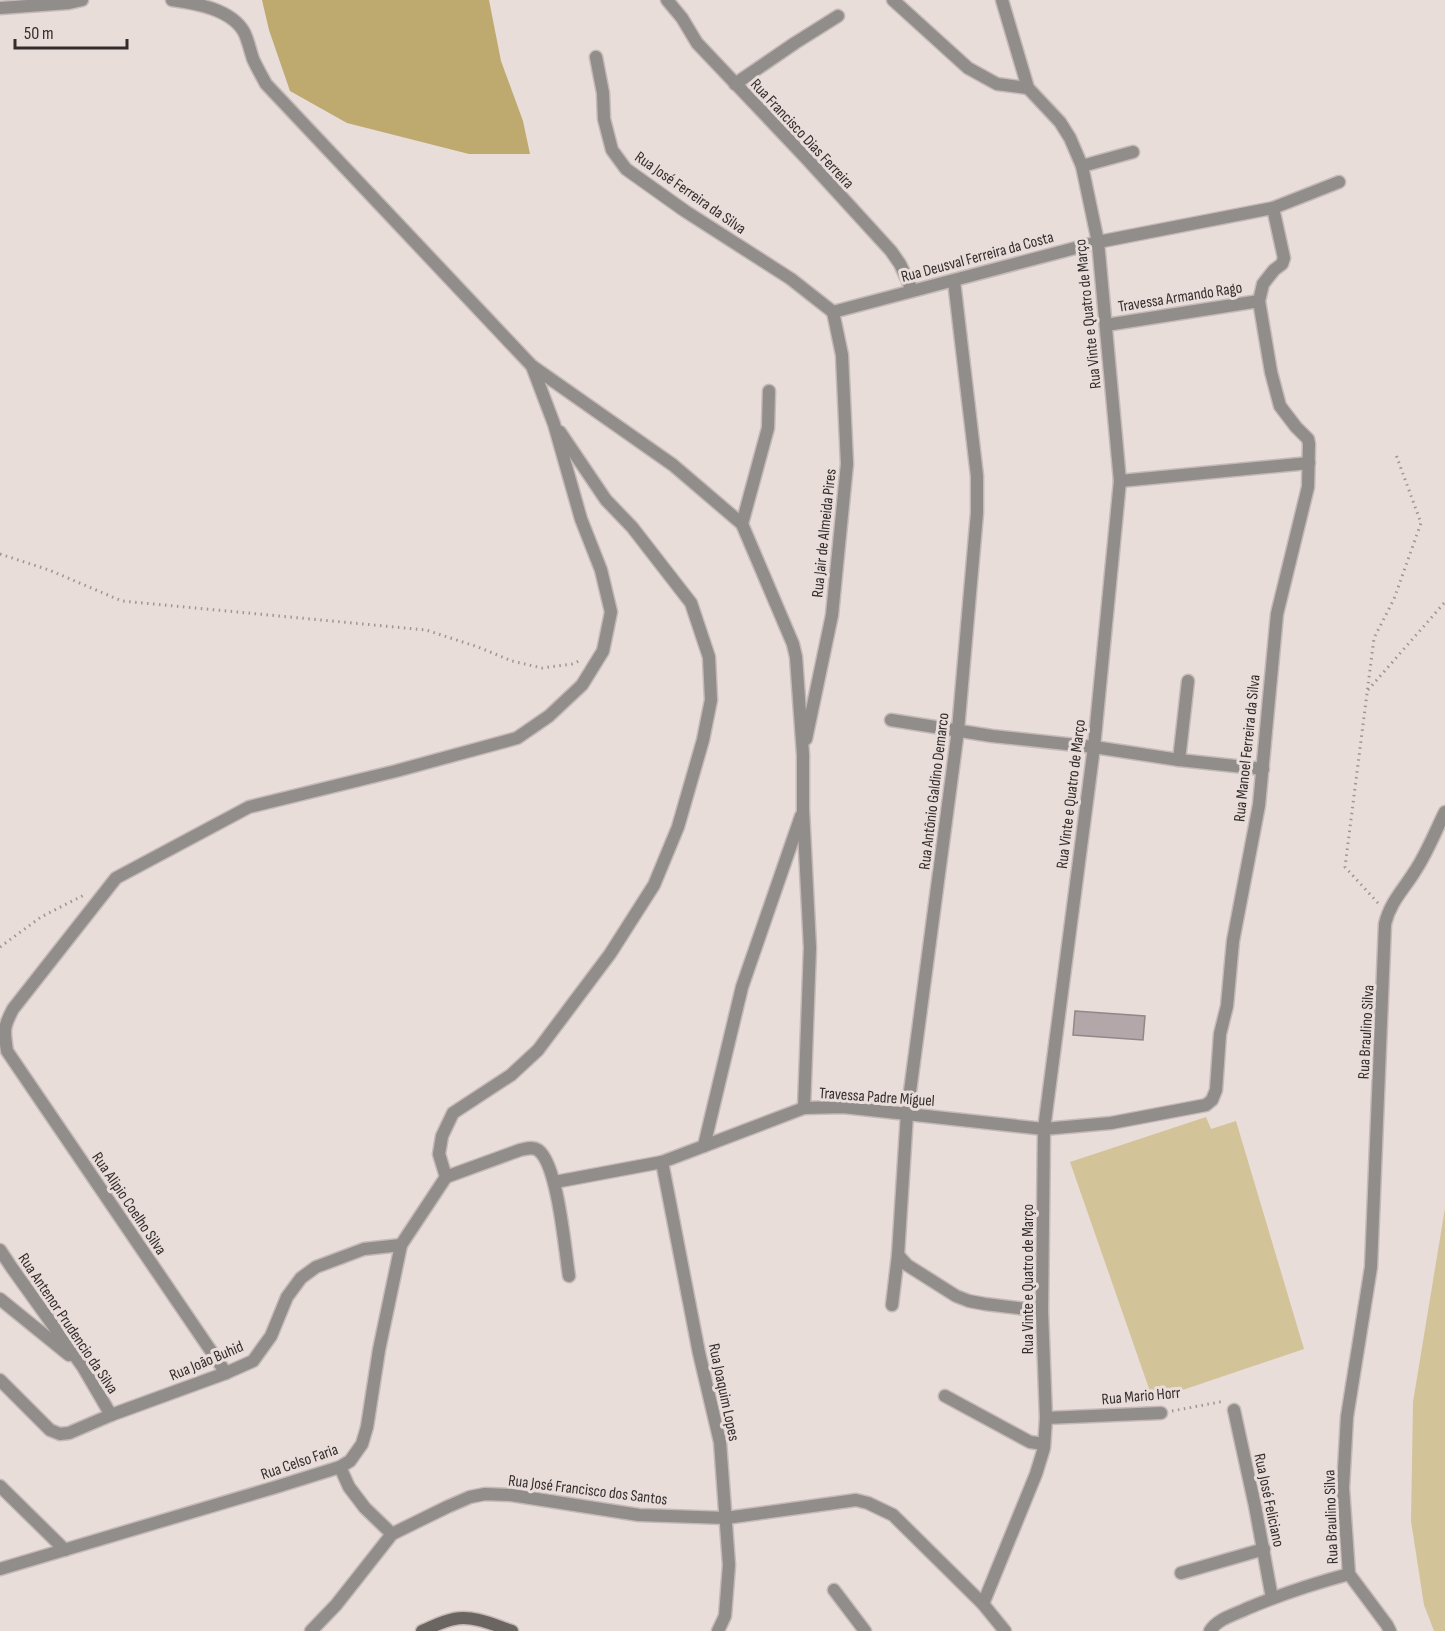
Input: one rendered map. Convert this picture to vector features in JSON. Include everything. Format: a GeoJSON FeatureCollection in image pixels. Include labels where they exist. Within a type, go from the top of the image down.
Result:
{"type":"FeatureCollection","features":[{"type":"Feature","properties":{"kind":"main road"},"geometry":{"type":"LineString","coordinates":[[422,1631],[454,1619],[468,1618],[512,1631]]}},
{"type":"Feature","properties":{"kind":"street"},"geometry":{"type":"LineString","coordinates":[[0,8],[82,0]]}},
{"type":"Feature","properties":{"kind":"street"},"geometry":{"type":"LineString","coordinates":[[172,0],[199,4],[235,22],[243,31],[266,84],[532,366],[673,465],[742,524],[793,644],[796,657],[803,755],[803,810],[810,948],[804,1108]]}},
{"type":"Feature","properties":{"kind":"street","name":"Rua Francisco Dias Ferreira"},"geometry":{"type":"LineString","coordinates":[[667,0],[682,18],[697,43],[891,251],[912,290]]}},
{"type":"Feature","properties":{"kind":"street"},"geometry":{"type":"LineString","coordinates":[[682,18],[683,0]]}},
{"type":"Feature","properties":{"kind":"street"},"geometry":{"type":"LineString","coordinates":[[893,0],[968,68],[997,84],[1028,88]]}},
{"type":"Feature","properties":{"kind":"street","name":"Rua Vinte e Quatro de Março"},"geometry":{"type":"LineString","coordinates":[[983,1604],[1036,1474],[1044,1446],[1046,1418],[1042,1311],[1044,1129],[1094,747],[1120,482],[1098,242],[1082,166],[1070,138],[1059,122],[1028,88],[1002,0]]}},
{"type":"Feature","properties":{"kind":"street"},"geometry":{"type":"LineString","coordinates":[[735,84],[838,16]]}},
{"type":"Feature","properties":{"kind":"street","name":"Rua José Ferreira da Silva"},"geometry":{"type":"LineString","coordinates":[[596,57],[603,93],[604,119],[612,150],[626,169],[685,211],[791,279],[833,312]]}},
{"type":"Feature","properties":{"kind":"street"},"geometry":{"type":"LineString","coordinates":[[1082,166],[1133,152]]}},
{"type":"Feature","properties":{"kind":"street","name":"Rua Deusval Ferreira da Costa"},"geometry":{"type":"LineString","coordinates":[[833,312],[1098,242],[1273,208],[1339,182]]}},
{"type":"Feature","properties":{"kind":"street"},"geometry":{"type":"LineString","coordinates":[[1259,301],[1263,284],[1282,264],[1284,258],[1273,208]]}},
{"type":"Feature","properties":{"kind":"street","name":"Rua Antônio Galdino Demarco"},"geometry":{"type":"LineString","coordinates":[[892,1305],[898,1255],[907,1114],[958,730],[978,489],[954,281]]}},
{"type":"Feature","properties":{"kind":"street","name":"Travessa Armando Rago"},"geometry":{"type":"LineString","coordinates":[[1106,325],[1259,301]]}},
{"type":"Feature","properties":{"kind":"street","name":"Rua Manoel Ferreira da Silva"},"geometry":{"type":"LineString","coordinates":[[1206,1105],[1212,1100],[1216,1090],[1220,1034],[1227,1006],[1233,941],[1259,805],[1277,614],[1308,487],[1308,439],[1280,406],[1271,372],[1259,301]]}},
{"type":"Feature","properties":{"kind":"street","name":"Rua Jair de Almeida Pires"},"geometry":{"type":"LineString","coordinates":[[803,755],[832,615],[847,464],[842,355],[833,312]]}},
{"type":"Feature","properties":{"kind":"street"},"geometry":{"type":"LineString","coordinates":[[532,366],[554,424],[581,519],[601,570],[611,612],[603,651]]}},
{"type":"Feature","properties":{"kind":"street"},"geometry":{"type":"LineString","coordinates":[[742,524],[768,428],[769,391]]}},
{"type":"Feature","properties":{"kind":"street"},"geometry":{"type":"LineString","coordinates":[[554,424],[606,500],[632,527],[691,603],[709,657],[711,700],[703,740],[678,827],[654,885],[610,954],[538,1050],[511,1075],[453,1113],[442,1136],[439,1154],[446,1177],[532,1147],[544,1156],[555,1182],[569,1276]]}},
{"type":"Feature","properties":{"kind":"street"},"geometry":{"type":"LineString","coordinates":[[1120,482],[1309,463]]}},
{"type":"Feature","properties":{"kind":"street","name":"Rua Alipio Coelho Silva"},"geometry":{"type":"LineString","coordinates":[[226,1373],[7,1051],[4,1031],[13,1009],[116,878],[249,807],[517,738],[549,716],[582,685],[603,651]]}},
{"type":"Feature","properties":{"kind":"street"},"geometry":{"type":"LineString","coordinates":[[1179,760],[1188,681]]}},
{"type":"Feature","properties":{"kind":"street"},"geometry":{"type":"LineString","coordinates":[[891,720],[992,736],[1263,770]]}},
{"type":"Feature","properties":{"kind":"street"},"geometry":{"type":"LineString","coordinates":[[704,1146],[742,987],[803,810]]}},
{"type":"Feature","properties":{"kind":"street"},"geometry":{"type":"LineString","coordinates":[[1388,913],[1397,895],[1416,870],[1445,812]]}},
{"type":"Feature","properties":{"kind":"street","name":"Rua Braulino Silva"},"geometry":{"type":"LineString","coordinates":[[1388,913],[1385,924],[1371,1267],[1347,1417],[1343,1488],[1349,1574],[1390,1631]]}},
{"type":"Feature","properties":{"kind":"street","name":"Travessa Padre Miguel"},"geometry":{"type":"LineString","coordinates":[[555,1182],[662,1162],[804,1108],[843,1107],[1044,1129],[1111,1123],[1206,1105]]}},
{"type":"Feature","properties":{"kind":"street","name":"Rua Joaquim Lopes"},"geometry":{"type":"LineString","coordinates":[[662,1162],[699,1353],[720,1442],[729,1565],[725,1616],[718,1631]]}},
{"type":"Feature","properties":{"kind":"street","name":"Rua Celso Faria"},"geometry":{"type":"LineString","coordinates":[[0,1569],[340,1467],[350,1461],[362,1444],[368,1427],[379,1350],[401,1245],[446,1177]]}},
{"type":"Feature","properties":{"kind":"street","name":"Rua João Buhid"},"geometry":{"type":"LineString","coordinates":[[0,1380],[50,1430],[60,1434],[69,1433],[253,1361],[271,1336],[287,1297],[301,1278],[316,1267],[364,1249],[401,1245]]}},
{"type":"Feature","properties":{"kind":"street","name":"Rua Antenor Prudencio da Silva"},"geometry":{"type":"LineString","coordinates":[[0,1250],[6,1266],[83,1367],[111,1415]]}},
{"type":"Feature","properties":{"kind":"street"},"geometry":{"type":"LineString","coordinates":[[898,1255],[907,1265],[956,1296],[985,1304],[1042,1311]]}},
{"type":"Feature","properties":{"kind":"street"},"geometry":{"type":"LineString","coordinates":[[0,1299],[83,1367]]}},
{"type":"Feature","properties":{"kind":"street"},"geometry":{"type":"LineString","coordinates":[[945,1396],[1030,1442],[1044,1446]]}},
{"type":"Feature","properties":{"kind":"street","name":"Rua José Feliciano"},"geometry":{"type":"LineString","coordinates":[[1234,1410],[1272,1598]]}},
{"type":"Feature","properties":{"kind":"street","name":"Rua Mario Horr"},"geometry":{"type":"LineString","coordinates":[[1046,1418],[1161,1413]]}},
{"type":"Feature","properties":{"kind":"street"},"geometry":{"type":"LineString","coordinates":[[340,1467],[349,1488],[365,1508],[392,1534]]}},
{"type":"Feature","properties":{"kind":"street"},"geometry":{"type":"LineString","coordinates":[[0,1486],[65,1551]]}},
{"type":"Feature","properties":{"kind":"street","name":"Rua José Francisco dos Santos"},"geometry":{"type":"LineString","coordinates":[[311,1631],[336,1605],[392,1534],[470,1497],[485,1494],[511,1495],[639,1515],[726,1518],[856,1500],[868,1503],[893,1515],[983,1604],[1005,1631]]}},
{"type":"Feature","properties":{"kind":"street"},"geometry":{"type":"LineString","coordinates":[[1181,1573],[1264,1550]]}},
{"type":"Feature","properties":{"kind":"street"},"geometry":{"type":"LineString","coordinates":[[1210,1631],[1221,1620],[1296,1588],[1349,1574]]}},
{"type":"Feature","properties":{"kind":"street"},"geometry":{"type":"LineString","coordinates":[[834,1590],[865,1631]]}},
{"type":"Feature","properties":{"kind":"path"},"geometry":{"type":"LineString","coordinates":[[1388,913],[1345,867],[1374,638],[1395,600],[1421,523],[1395,452]]}},
{"type":"Feature","properties":{"kind":"path"},"geometry":{"type":"LineString","coordinates":[[0,554],[49,570],[122,601],[426,630],[512,661],[542,668],[572,664],[603,651]]}},
{"type":"Feature","properties":{"kind":"path"},"geometry":{"type":"LineString","coordinates":[[1367,691],[1445,602]]}},
{"type":"Feature","properties":{"kind":"path"},"geometry":{"type":"LineString","coordinates":[[0,947],[41,918],[88,893]]}},
{"type":"Feature","properties":{"kind":"path","name":"Rua Mario Horr"},"geometry":{"type":"LineString","coordinates":[[1161,1413],[1224,1401],[1231,1404],[1234,1410]]}},
{"type":"Feature","properties":{"kind":"shaded area"},"geometry":{"type":"Polygon","coordinates":[[[262,0],[489,0],[501,61],[523,121],[530,154],[469,154],[347,123],[290,91],[269,30],[262,0]]]}},
{"type":"Feature","properties":{"kind":"shaded area"},"geometry":{"type":"Polygon","coordinates":[[[1206,1117],[1211,1129],[1236,1121],[1304,1349],[1153,1400],[1070,1162],[1206,1117]]]}},
{"type":"Feature","properties":{"kind":"shaded area"},"geometry":{"type":"Polygon","coordinates":[[[1445,1208],[1445,1631],[1434,1631],[1424,1605],[1411,1521],[1413,1402],[1445,1208]]]}},
{"type":"Feature","properties":{"kind":"building"},"geometry":{"type":"Polygon","coordinates":[[[1075,1011],[1145,1016],[1143,1040],[1073,1035],[1075,1011]]]}}]}
